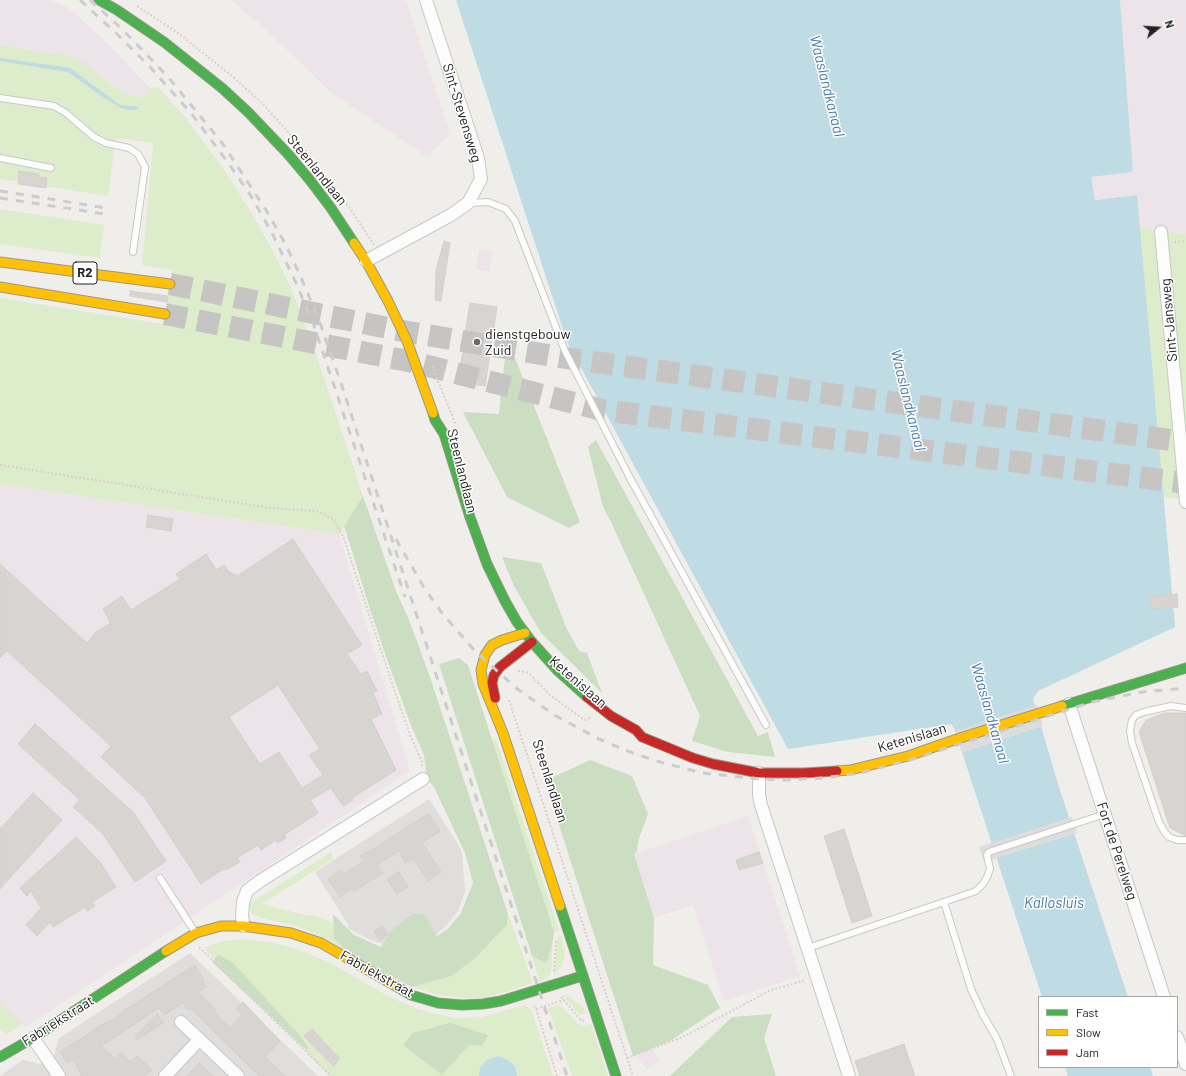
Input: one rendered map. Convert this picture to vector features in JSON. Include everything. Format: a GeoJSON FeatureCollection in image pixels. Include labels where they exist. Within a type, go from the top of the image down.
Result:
{"type":"FeatureCollection","features":[{"type":"Feature","properties":{"kind":"main road","name":"Steenlandlaan"},"geometry":{"type":"LineString","coordinates":[[99,0],[117,10],[164,42],[222,88],[248,112],[288,154],[331,208],[366,261],[388,301],[407,342],[435,420],[453,494]]}},
{"type":"Feature","properties":{"kind":"main road","name":"R2"},"geometry":{"type":"LineString","coordinates":[[0,262],[170,284]]}},
{"type":"Feature","properties":{"kind":"main road","name":"R2"},"geometry":{"type":"LineString","coordinates":[[0,287],[165,314]]}},
{"type":"Feature","properties":{"kind":"main road","name":"Steenlandlaan"},"geometry":{"type":"LineString","coordinates":[[435,420],[444,434],[470,517],[487,564],[504,601],[532,642]]}},
{"type":"Feature","properties":{"kind":"main road"},"geometry":{"type":"LineString","coordinates":[[525,633],[512,633],[492,645],[486,655],[481,670],[483,684],[503,733],[616,1076]]}},
{"type":"Feature","properties":{"kind":"main road"},"geometry":{"type":"LineString","coordinates":[[512,633],[525,651]]}},
{"type":"Feature","properties":{"kind":"main road"},"geometry":{"type":"LineString","coordinates":[[503,733],[492,683],[494,675],[500,667],[525,651],[532,642]]}},
{"type":"Feature","properties":{"kind":"main road","name":"Ketenislaan"},"geometry":{"type":"LineString","coordinates":[[532,642],[558,671],[581,692],[611,716],[636,730],[642,738]]}},
{"type":"Feature","properties":{"kind":"main road","name":"Ketenislaan"},"geometry":{"type":"LineString","coordinates":[[594,715],[608,725],[636,738],[642,738],[713,764],[759,773],[804,773],[850,770],[908,756],[957,739],[1186,668]]}},
{"type":"Feature","properties":{"kind":"main road","name":"Fabriekstraat"},"geometry":{"type":"LineString","coordinates":[[0,1057],[34,1038],[168,949],[192,935],[221,926],[243,926],[291,933],[321,944],[411,995],[438,1003],[462,1005],[501,1001],[582,976]]}},
{"type":"Feature","properties":{"kind":"street","name":"Sint-Stevensweg"},"geometry":{"type":"LineString","coordinates":[[366,261],[451,215],[468,203],[481,179],[478,158],[426,0]]}},
{"type":"Feature","properties":{"kind":"street","name":"Sint-Jansweg"},"geometry":{"type":"LineString","coordinates":[[1161,232],[1186,502]]}},
{"type":"Feature","properties":{"kind":"street","name":"Fort de Perelweg"},"geometry":{"type":"LineString","coordinates":[[1069,704],[1164,996]]}},
{"type":"Feature","properties":{"kind":"street"},"geometry":{"type":"LineString","coordinates":[[759,773],[758,795],[849,1076]]}},
{"type":"Feature","properties":{"kind":"street"},"geometry":{"type":"LineString","coordinates":[[243,926],[243,902],[246,891],[423,779]]}},
{"type":"Feature","properties":{"kind":"street"},"geometry":{"type":"LineString","coordinates":[[181,1022],[238,1076]]}},
{"type":"Feature","properties":{"kind":"street"},"geometry":{"type":"LineString","coordinates":[[34,1038],[59,1076]]}},
{"type":"Feature","properties":{"kind":"street"},"geometry":{"type":"LineString","coordinates":[[1178,1039],[1186,1064]]}},
{"type":"Feature","properties":{"kind":"street"},"geometry":{"type":"LineString","coordinates":[[165,1076],[200,1040]]}},
{"type":"Feature","properties":{"kind":"lane"},"geometry":{"type":"LineString","coordinates":[[0,98],[54,106],[94,137],[106,143],[129,148],[138,154],[145,167],[133,252]]}},
{"type":"Feature","properties":{"kind":"lane"},"geometry":{"type":"LineString","coordinates":[[0,158],[51,168]]}},
{"type":"Feature","properties":{"kind":"lane"},"geometry":{"type":"LineString","coordinates":[[468,203],[488,202],[506,209],[515,221],[566,351],[634,485],[766,725]]}},
{"type":"Feature","properties":{"kind":"lane"},"geometry":{"type":"LineString","coordinates":[[1186,708],[1171,706],[1136,715],[1132,720],[1130,731],[1132,743],[1159,822],[1169,837],[1176,840],[1186,840]]}},
{"type":"Feature","properties":{"kind":"lane"},"geometry":{"type":"LineString","coordinates":[[808,948],[976,891],[987,878],[990,869],[987,855],[989,852],[1105,814]]}},
{"type":"Feature","properties":{"kind":"lane"},"geometry":{"type":"LineString","coordinates":[[160,878],[192,935]]}},
{"type":"Feature","properties":{"kind":"lane"},"geometry":{"type":"LineString","coordinates":[[944,902],[972,989],[982,1013],[997,1038],[1011,1076]]}},
{"type":"Feature","properties":{"kind":"path"},"geometry":{"type":"LineString","coordinates":[[133,3],[205,53],[261,102],[289,132],[333,185],[379,254]]}},
{"type":"Feature","properties":{"kind":"path"},"geometry":{"type":"LineString","coordinates":[[431,364],[457,428]]}},
{"type":"Feature","properties":{"kind":"path"},"geometry":{"type":"LineString","coordinates":[[0,465],[270,508],[317,512],[333,519],[343,536],[410,735],[422,762],[423,779]]}},
{"type":"Feature","properties":{"kind":"path"},"geometry":{"type":"LineString","coordinates":[[517,671],[526,672],[550,695],[582,719],[588,720],[594,715]]}},
{"type":"Feature","properties":{"kind":"path","name":"Steenlandlaan"},"geometry":{"type":"LineString","coordinates":[[508,698],[633,1076]]}},
{"type":"Feature","properties":{"kind":"path"},"geometry":{"type":"LineString","coordinates":[[192,935],[331,1076]]}},
{"type":"Feature","properties":{"kind":"path"},"geometry":{"type":"LineString","coordinates":[[626,1058],[683,1037],[771,990],[818,978]]}},
{"type":"Feature","properties":{"kind":"path"},"geometry":{"type":"LineString","coordinates":[[536,1009],[557,1076]]}},
{"type":"Feature","properties":{"kind":"shaded area"},"geometry":{"type":"Polygon","coordinates":[[[0,0],[51,0],[69,8],[107,43],[150,88],[144,98],[127,94],[70,56],[0,45],[0,0]]]}},
{"type":"Feature","properties":{"kind":"shaded area"},"geometry":{"type":"Polygon","coordinates":[[[231,0],[406,0],[450,134],[428,157],[329,91],[272,35],[231,0]]]}},
{"type":"Feature","properties":{"kind":"shaded area"},"geometry":{"type":"Polygon","coordinates":[[[1120,0],[1186,0],[1186,235],[1139,227],[1136,195],[1094,200],[1091,177],[1133,172],[1120,0]]]}},
{"type":"Feature","properties":{"kind":"shaded area"},"geometry":{"type":"Polygon","coordinates":[[[479,249],[492,251],[489,272],[476,270],[479,249]]]}},
{"type":"Feature","properties":{"kind":"shaded area"},"geometry":{"type":"Polygon","coordinates":[[[0,484],[339,534],[410,771],[25,1028],[0,1003],[0,484]]]}},
{"type":"Feature","properties":{"kind":"shaded area"},"geometry":{"type":"Polygon","coordinates":[[[429,799],[462,853],[465,891],[458,911],[445,927],[434,936],[397,947],[375,942],[347,928],[349,926],[315,872],[429,799]]]}},
{"type":"Feature","properties":{"kind":"shaded area"},"geometry":{"type":"Polygon","coordinates":[[[748,816],[800,976],[724,1001],[693,905],[654,918],[634,854],[748,816]]]}},
{"type":"Feature","properties":{"kind":"shaded area"},"geometry":{"type":"Polygon","coordinates":[[[190,953],[318,1076],[0,1076],[23,1060],[40,1064],[54,1055],[59,1038],[190,953]]]}},
{"type":"Feature","properties":{"kind":"shaded area"},"geometry":{"type":"Polygon","coordinates":[[[651,1047],[660,1060],[647,1070],[637,1057],[651,1047]]]}},
{"type":"Feature","properties":{"kind":"green space"},"geometry":{"type":"Polygon","coordinates":[[[0,45],[70,56],[83,62],[112,85],[127,94],[144,98],[150,88],[158,87],[185,117],[223,168],[254,217],[291,288],[314,348],[363,496],[339,534],[0,484],[0,298],[163,324],[172,270],[142,265],[153,143],[116,138],[108,196],[0,179],[0,45]]]}},
{"type":"Feature","properties":{"kind":"green space"},"geometry":{"type":"Polygon","coordinates":[[[0,209],[104,225],[100,258],[0,244],[0,209]]]}},
{"type":"Feature","properties":{"kind":"green space"},"geometry":{"type":"Polygon","coordinates":[[[1139,227],[1186,235],[1186,499],[1163,497],[1139,227]]]}},
{"type":"Feature","properties":{"kind":"green space"},"geometry":{"type":"Polygon","coordinates":[[[507,338],[580,522],[569,528],[507,497],[463,412],[499,414],[507,338]]]}},
{"type":"Feature","properties":{"kind":"green space"},"geometry":{"type":"Polygon","coordinates":[[[596,440],[758,736],[768,732],[775,757],[728,752],[692,741],[700,716],[603,507],[588,447],[596,440]]]}},
{"type":"Feature","properties":{"kind":"green space"},"geometry":{"type":"Polygon","coordinates":[[[363,496],[396,591],[409,620],[430,677],[508,914],[507,925],[473,960],[451,976],[412,987],[348,953],[334,938],[333,914],[354,935],[381,947],[391,931],[412,914],[424,914],[437,936],[447,930],[461,913],[473,883],[465,853],[434,787],[427,779],[424,755],[412,728],[389,665],[344,526],[363,496]]]}},
{"type":"Feature","properties":{"kind":"green space"},"geometry":{"type":"Polygon","coordinates":[[[502,557],[541,563],[566,627],[579,651],[587,653],[602,693],[541,633],[514,586],[502,557]]]}},
{"type":"Feature","properties":{"kind":"green space"},"geometry":{"type":"Polygon","coordinates":[[[459,658],[468,665],[554,932],[552,947],[546,963],[532,956],[439,664],[459,658]]]}},
{"type":"Feature","properties":{"kind":"green space"},"geometry":{"type":"Polygon","coordinates":[[[496,739],[559,931],[554,932],[492,740],[496,739]]]}},
{"type":"Feature","properties":{"kind":"green space"},"geometry":{"type":"Polygon","coordinates":[[[590,760],[632,776],[648,814],[638,841],[637,852],[634,854],[654,918],[653,965],[708,985],[720,1008],[670,1041],[633,1056],[545,781],[590,760]]]}},
{"type":"Feature","properties":{"kind":"green space"},"geometry":{"type":"Polygon","coordinates":[[[331,852],[333,859],[262,904],[319,917],[333,923],[334,938],[348,953],[331,941],[300,927],[259,917],[251,913],[249,904],[331,852]]]}},
{"type":"Feature","properties":{"kind":"green space"},"geometry":{"type":"Polygon","coordinates":[[[508,914],[533,983],[486,998],[462,998],[438,995],[412,987],[451,976],[473,960],[507,925],[508,914]]]}},
{"type":"Feature","properties":{"kind":"green space"},"geometry":{"type":"Polygon","coordinates":[[[561,936],[565,952],[564,959],[562,965],[554,975],[557,940],[558,937],[561,936]]]}},
{"type":"Feature","properties":{"kind":"green space"},"geometry":{"type":"Polygon","coordinates":[[[240,939],[269,942],[294,948],[331,963],[388,996],[417,1009],[453,1018],[482,1017],[525,1005],[532,1011],[553,1076],[330,1076],[204,948],[220,942],[240,939]]]}},
{"type":"Feature","properties":{"kind":"green space"},"geometry":{"type":"Polygon","coordinates":[[[552,947],[552,967],[550,974],[540,982],[532,956],[546,963],[552,947]]]}},
{"type":"Feature","properties":{"kind":"green space"},"geometry":{"type":"Polygon","coordinates":[[[218,955],[233,963],[302,1038],[308,1048],[307,1050],[212,962],[218,955]]]}},
{"type":"Feature","properties":{"kind":"green space"},"geometry":{"type":"Polygon","coordinates":[[[563,995],[568,996],[582,1006],[587,1013],[580,1015],[563,995]]]}},
{"type":"Feature","properties":{"kind":"green space"},"geometry":{"type":"Polygon","coordinates":[[[0,1003],[22,1024],[6,1035],[0,1028],[0,1003]]]}},
{"type":"Feature","properties":{"kind":"green space"},"geometry":{"type":"Polygon","coordinates":[[[560,1005],[578,1024],[584,1026],[591,1024],[608,1076],[572,1076],[548,1008],[560,1005]]]}},
{"type":"Feature","properties":{"kind":"green space"},"geometry":{"type":"Polygon","coordinates":[[[772,1014],[764,1038],[776,1076],[670,1076],[732,1017],[772,1014]]]}},
{"type":"Feature","properties":{"kind":"green space"},"geometry":{"type":"Polygon","coordinates":[[[450,1023],[488,1035],[482,1046],[469,1045],[442,1075],[403,1045],[413,1033],[450,1023]]]}},
{"type":"Feature","properties":{"kind":"water"},"geometry":{"type":"Polygon","coordinates":[[[456,0],[1120,0],[1133,172],[1091,177],[1095,200],[1137,195],[1175,627],[1038,691],[1033,699],[1058,784],[1128,996],[1042,996],[954,728],[951,724],[788,749],[567,342],[456,0]]]}},
{"type":"Feature","properties":{"kind":"water"},"geometry":{"type":"Polygon","coordinates":[[[0,58],[70,68],[120,105],[135,106],[139,108],[136,110],[129,110],[121,108],[68,72],[0,61],[0,58]]]}},
{"type":"Feature","properties":{"kind":"water"},"geometry":{"type":"Polygon","coordinates":[[[498,1056],[506,1059],[515,1066],[517,1076],[479,1076],[480,1068],[487,1060],[498,1056]]]}},
{"type":"Feature","properties":{"kind":"water"},"geometry":{"type":"Polygon","coordinates":[[[1065,1068],[1150,1068],[1153,1076],[1068,1076],[1065,1068]]]}},
{"type":"Feature","properties":{"kind":"pier"},"geometry":{"type":"Polygon","coordinates":[[[1037,705],[1043,726],[962,753],[955,731],[1037,705]]]}},
{"type":"Feature","properties":{"kind":"pier"},"geometry":{"type":"Polygon","coordinates":[[[1072,817],[1077,833],[984,862],[979,847],[1072,817]]]}},
{"type":"Feature","properties":{"kind":"building"},"geometry":{"type":"Polygon","coordinates":[[[19,171],[39,174],[39,177],[47,178],[46,188],[18,184],[19,171]]]}},
{"type":"Feature","properties":{"kind":"building"},"geometry":{"type":"Polygon","coordinates":[[[444,241],[450,243],[441,301],[435,300],[436,270],[444,241]]]}},
{"type":"Feature","properties":{"kind":"building"},"geometry":{"type":"Polygon","coordinates":[[[130,291],[168,296],[167,302],[130,296],[130,291]]]}},
{"type":"Feature","properties":{"kind":"building","name":"dienstgebouw Zuid"},"geometry":{"type":"Polygon","coordinates":[[[470,303],[497,307],[485,386],[458,382],[463,351],[460,350],[463,334],[465,334],[470,303]]]}},
{"type":"Feature","properties":{"kind":"building"},"geometry":{"type":"Polygon","coordinates":[[[148,515],[173,519],[171,531],[146,527],[148,515]]]}},
{"type":"Feature","properties":{"kind":"building"},"geometry":{"type":"Polygon","coordinates":[[[293,539],[362,645],[347,654],[361,674],[367,671],[377,691],[373,693],[382,714],[371,719],[396,770],[352,798],[353,800],[343,806],[331,788],[310,800],[318,813],[284,835],[286,838],[278,843],[276,840],[261,850],[258,845],[237,858],[240,862],[226,870],[225,868],[201,884],[145,798],[101,757],[111,746],[7,651],[0,658],[0,564],[87,643],[96,632],[111,623],[103,609],[122,596],[131,610],[180,579],[176,574],[206,554],[216,570],[224,565],[229,572],[237,576],[293,539]],[[278,685],[229,717],[260,764],[279,752],[302,788],[323,775],[309,755],[320,749],[278,685]]]}},
{"type":"Feature","properties":{"kind":"building"},"geometry":{"type":"Polygon","coordinates":[[[1177,594],[1178,607],[1151,609],[1150,597],[1177,594]]]}},
{"type":"Feature","properties":{"kind":"building"},"geometry":{"type":"Polygon","coordinates":[[[1165,713],[1186,713],[1186,836],[1170,828],[1139,732],[1146,720],[1165,713]]]}},
{"type":"Feature","properties":{"kind":"building"},"geometry":{"type":"Polygon","coordinates":[[[35,724],[133,812],[166,861],[135,882],[103,834],[73,807],[80,800],[18,744],[35,724]]]}},
{"type":"Feature","properties":{"kind":"building"},"geometry":{"type":"Polygon","coordinates":[[[33,793],[62,820],[0,889],[0,829],[33,793]]]}},
{"type":"Feature","properties":{"kind":"building"},"geometry":{"type":"Polygon","coordinates":[[[429,814],[440,831],[422,843],[441,872],[428,881],[414,859],[406,863],[399,851],[377,865],[383,873],[354,891],[353,888],[340,897],[328,879],[341,870],[344,874],[364,861],[360,856],[368,851],[369,852],[429,814]]]}},
{"type":"Feature","properties":{"kind":"building"},"geometry":{"type":"Polygon","coordinates":[[[844,829],[872,916],[852,923],[824,836],[844,829]]]}},
{"type":"Feature","properties":{"kind":"building"},"geometry":{"type":"Polygon","coordinates":[[[76,837],[100,862],[116,887],[92,902],[95,906],[87,911],[85,907],[53,927],[50,922],[37,936],[26,925],[41,908],[31,891],[27,896],[20,888],[76,837]]]}},
{"type":"Feature","properties":{"kind":"building"},"geometry":{"type":"Polygon","coordinates":[[[759,852],[763,863],[739,870],[736,860],[759,852]]]}},
{"type":"Feature","properties":{"kind":"building"},"geometry":{"type":"Polygon","coordinates":[[[399,872],[408,887],[397,894],[387,879],[399,872]]]}},
{"type":"Feature","properties":{"kind":"building"},"geometry":{"type":"Polygon","coordinates":[[[382,926],[388,934],[380,940],[374,931],[382,926]]]}},
{"type":"Feature","properties":{"kind":"building"},"geometry":{"type":"Polygon","coordinates":[[[195,965],[206,987],[198,992],[216,1010],[214,1012],[230,1028],[242,1015],[236,1009],[243,1002],[280,1041],[265,1057],[285,1076],[259,1076],[190,1008],[187,1010],[183,1003],[164,1015],[159,1008],[101,1046],[115,1059],[121,1053],[131,1062],[137,1056],[152,1070],[145,1076],[82,1076],[73,1060],[67,1063],[60,1052],[123,1013],[122,1012],[195,965]]]}},
{"type":"Feature","properties":{"kind":"building"},"geometry":{"type":"Polygon","coordinates":[[[157,1014],[163,1023],[137,1040],[135,1037],[157,1014]]]}},
{"type":"Feature","properties":{"kind":"building"},"geometry":{"type":"Polygon","coordinates":[[[312,1029],[340,1059],[333,1066],[304,1036],[312,1029]]]}},
{"type":"Feature","properties":{"kind":"building"},"geometry":{"type":"Polygon","coordinates":[[[904,1044],[915,1076],[860,1076],[855,1061],[904,1044]]]}},
{"type":"Feature","properties":{"kind":"building"},"geometry":{"type":"Polygon","coordinates":[[[199,1063],[213,1076],[187,1076],[199,1063]]]}},
{"type":"Feature","properties":{"kind":"tunnel"},"geometry":{"type":"LineString","coordinates":[[170,284],[408,332],[572,359],[1186,442]]}},
{"type":"Feature","properties":{"kind":"tunnel"},"geometry":{"type":"LineString","coordinates":[[165,314],[408,361],[602,410],[1186,483]]}},
{"type":"Feature","properties":{"kind":"railway"},"geometry":{"type":"LineString","coordinates":[[80,0],[149,66],[191,113],[251,196],[272,233],[297,285],[314,326],[405,597]]}},
{"type":"Feature","properties":{"kind":"railway"},"geometry":{"type":"LineString","coordinates":[[90,0],[123,30],[169,78],[223,144],[266,210],[286,245],[303,282],[320,323],[341,383],[567,1076]]}},
{"type":"Feature","properties":{"kind":"railway"},"geometry":{"type":"LineString","coordinates":[[0,191],[106,208]]}},
{"type":"Feature","properties":{"kind":"railway"},"geometry":{"type":"LineString","coordinates":[[0,198],[105,214]]}},
{"type":"Feature","properties":{"kind":"railway"},"geometry":{"type":"LineString","coordinates":[[396,539],[423,586],[442,613],[474,650],[516,688],[556,716],[599,739],[630,752],[660,762],[702,773],[784,780],[824,778],[860,773],[910,760],[1092,702],[1142,692],[1186,688]]}},
{"type":"Feature","properties":{"kind":"traffic: fast"},"geometry":{"type":"LineString","coordinates":[[99,0],[117,10],[164,42],[222,88],[248,112],[288,154],[309,179],[331,208],[354,243]]}},
{"type":"Feature","properties":{"kind":"traffic: fast"},"geometry":{"type":"LineString","coordinates":[[433,413],[435,420],[444,434],[470,517],[487,564],[505,601],[517,622],[532,642],[558,671],[587,697]]}},
{"type":"Feature","properties":{"kind":"traffic: fast"},"geometry":{"type":"LineString","coordinates":[[1062,706],[1186,668]]}},
{"type":"Feature","properties":{"kind":"traffic: fast"},"geometry":{"type":"LineString","coordinates":[[560,906],[616,1076]]}},
{"type":"Feature","properties":{"kind":"traffic: fast"},"geometry":{"type":"LineString","coordinates":[[0,1057],[33,1038],[166,951]]}},
{"type":"Feature","properties":{"kind":"traffic: fast"},"geometry":{"type":"LineString","coordinates":[[394,985],[411,995],[438,1003],[462,1005],[483,1004],[501,1001],[582,976]]}},
{"type":"Feature","properties":{"kind":"traffic: slow"},"geometry":{"type":"LineString","coordinates":[[354,243],[366,261],[388,301],[407,341],[433,413]]}},
{"type":"Feature","properties":{"kind":"traffic: slow"},"geometry":{"type":"LineString","coordinates":[[0,262],[170,284]]}},
{"type":"Feature","properties":{"kind":"traffic: slow"},"geometry":{"type":"LineString","coordinates":[[0,287],[165,314]]}},
{"type":"Feature","properties":{"kind":"traffic: slow"},"geometry":{"type":"LineString","coordinates":[[525,633],[502,640],[492,645],[485,655],[481,670],[483,684],[503,733],[560,906]]}},
{"type":"Feature","properties":{"kind":"traffic: slow"},"geometry":{"type":"LineString","coordinates":[[837,771],[850,770],[908,756],[1062,706]]}},
{"type":"Feature","properties":{"kind":"traffic: slow"},"geometry":{"type":"LineString","coordinates":[[166,951],[196,933],[221,926],[243,926],[291,933],[321,943],[394,985]]}},
{"type":"Feature","properties":{"kind":"traffic: jam"},"geometry":{"type":"LineString","coordinates":[[495,698],[492,683],[494,675],[500,667],[532,642]]}},
{"type":"Feature","properties":{"kind":"traffic: jam"},"geometry":{"type":"LineString","coordinates":[[587,697],[611,716],[636,730],[642,737],[693,758],[713,764],[759,773],[837,771]]}},
{"type":"Feature","properties":{"kind":"place","name":"dienstgebouw Zuid"},"geometry":{"type":"Point","coordinates":[477,342]}},
{"type":"Feature","properties":{"kind":"water label","name":"Waaslandkanaal"},"geometry":{"type":"Point","coordinates":[827,86]}},
{"type":"Feature","properties":{"kind":"water label","name":"Waaslandkanaal"},"geometry":{"type":"Point","coordinates":[908,400]}},
{"type":"Feature","properties":{"kind":"water label","name":"Waaslandkanaal"},"geometry":{"type":"Point","coordinates":[990,713]}},
{"type":"Feature","properties":{"kind":"water label","name":"Kallosluis"},"geometry":{"type":"Point","coordinates":[1054,903]}}]}
